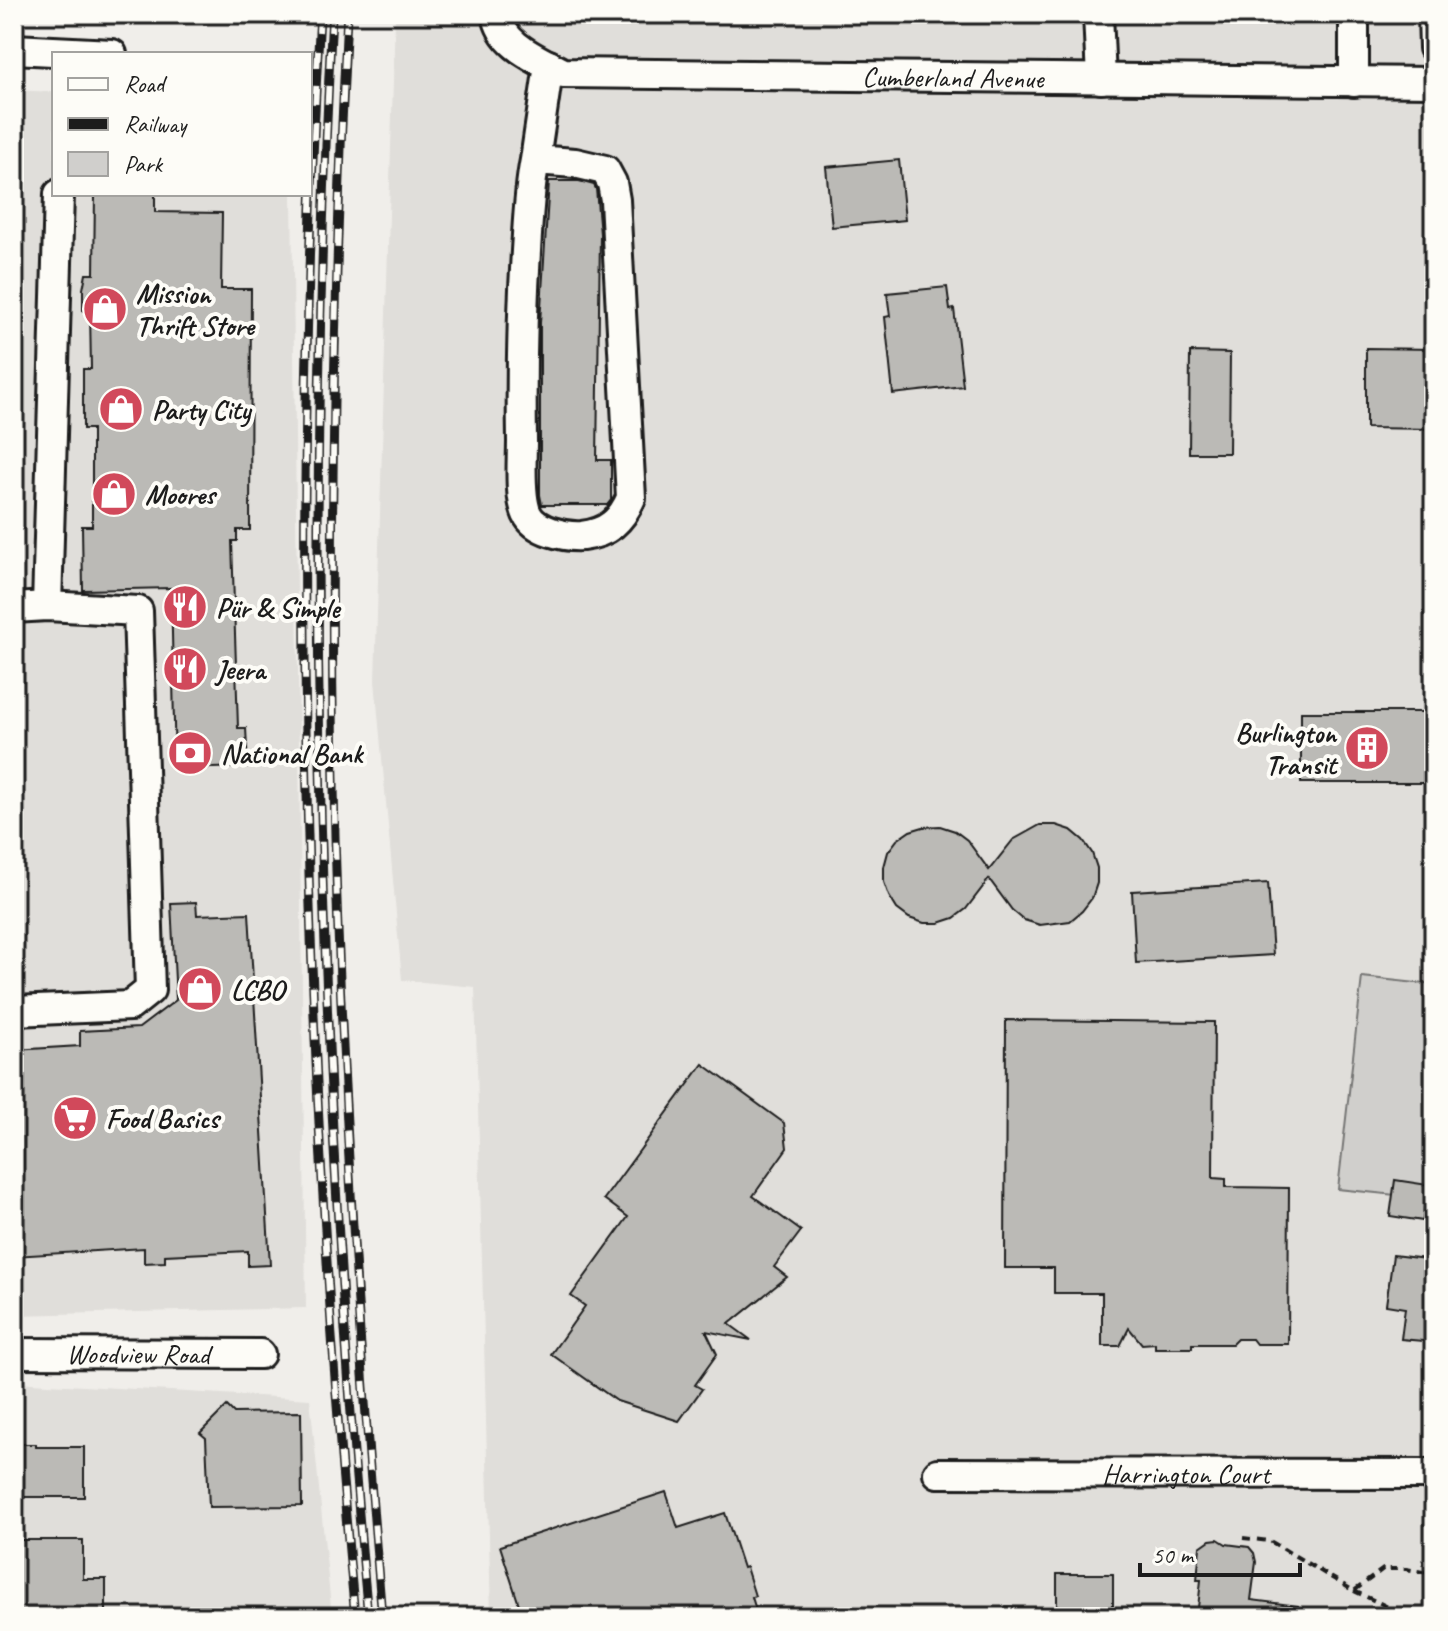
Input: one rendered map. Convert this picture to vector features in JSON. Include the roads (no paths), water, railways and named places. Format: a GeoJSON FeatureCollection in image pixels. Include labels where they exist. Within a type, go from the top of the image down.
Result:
{"type":"FeatureCollection","features":[{"type":"Feature","properties":{"kind":"street","name":"Cumberland Avenue"},"geometry":{"type":"LineString","coordinates":[[497,14],[514,46],[563,73],[1434,82]]}},
{"type":"Feature","properties":{"kind":"street"},"geometry":{"type":"LineString","coordinates":[[1098,14],[1101,79]]}},
{"type":"Feature","properties":{"kind":"street"},"geometry":{"type":"LineString","coordinates":[[1354,14],[1354,82]]}},
{"type":"Feature","properties":{"kind":"street"},"geometry":{"type":"LineString","coordinates":[[1433,14],[1434,48]]}},
{"type":"Feature","properties":{"kind":"street"},"geometry":{"type":"LineString","coordinates":[[14,49],[52,52]]}},
{"type":"Feature","properties":{"kind":"street"},"geometry":{"type":"LineString","coordinates":[[535,160],[575,163],[605,170],[612,183],[615,200],[631,498],[617,523],[600,533],[578,536],[542,528],[528,517],[525,504],[522,317],[531,183],[549,65]]}},
{"type":"Feature","properties":{"kind":"street"},"geometry":{"type":"LineString","coordinates":[[47,606],[59,196]]}},
{"type":"Feature","properties":{"kind":"street"},"geometry":{"type":"LineString","coordinates":[[14,1011],[130,1006],[150,990],[138,611],[15,606]]}},
{"type":"Feature","properties":{"kind":"street","name":"Woodview Road"},"geometry":{"type":"LineString","coordinates":[[14,1353],[260,1354]]}},
{"type":"Feature","properties":{"kind":"street","name":"Harrington Court"},"geometry":{"type":"LineString","coordinates":[[938,1473],[1434,1474]]}},
{"type":"Feature","properties":{"kind":"railway"},"geometry":{"type":"LineString","coordinates":[[312,192],[320,14]]}},
{"type":"Feature","properties":{"kind":"railway"},"geometry":{"type":"LineString","coordinates":[[332,14],[323,214],[319,415],[321,816],[338,1217],[368,1617]]}},
{"type":"Feature","properties":{"kind":"railway"},"geometry":{"type":"LineString","coordinates":[[347,14],[338,220],[334,425],[332,630],[335,836],[353,1227],[382,1617]]}},
{"type":"Feature","properties":{"kind":"railway"},"geometry":{"type":"LineString","coordinates":[[312,196],[305,616],[314,1017],[324,1217],[355,1617]]}},
{"type":"Feature","properties":{"kind":"place","name":"Mission Thrift Store"},"geometry":{"type":"Point","coordinates":[105,309]}},
{"type":"Feature","properties":{"kind":"place","name":"Party City"},"geometry":{"type":"Point","coordinates":[121,409]}},
{"type":"Feature","properties":{"kind":"place","name":"Moores"},"geometry":{"type":"Point","coordinates":[114,494]}},
{"type":"Feature","properties":{"kind":"place","name":"Pür & Simple"},"geometry":{"type":"Point","coordinates":[185,607]}},
{"type":"Feature","properties":{"kind":"place","name":"Jeera"},"geometry":{"type":"Point","coordinates":[185,669]}},
{"type":"Feature","properties":{"kind":"place","name":"Burlington Transit"},"geometry":{"type":"Point","coordinates":[1367,748]}},
{"type":"Feature","properties":{"kind":"place","name":"National Bank"},"geometry":{"type":"Point","coordinates":[190,753]}},
{"type":"Feature","properties":{"kind":"place","name":"LCBO"},"geometry":{"type":"Point","coordinates":[200,989]}},
{"type":"Feature","properties":{"kind":"place","name":"Food Basics"},"geometry":{"type":"Point","coordinates":[75,1118]}}]}
